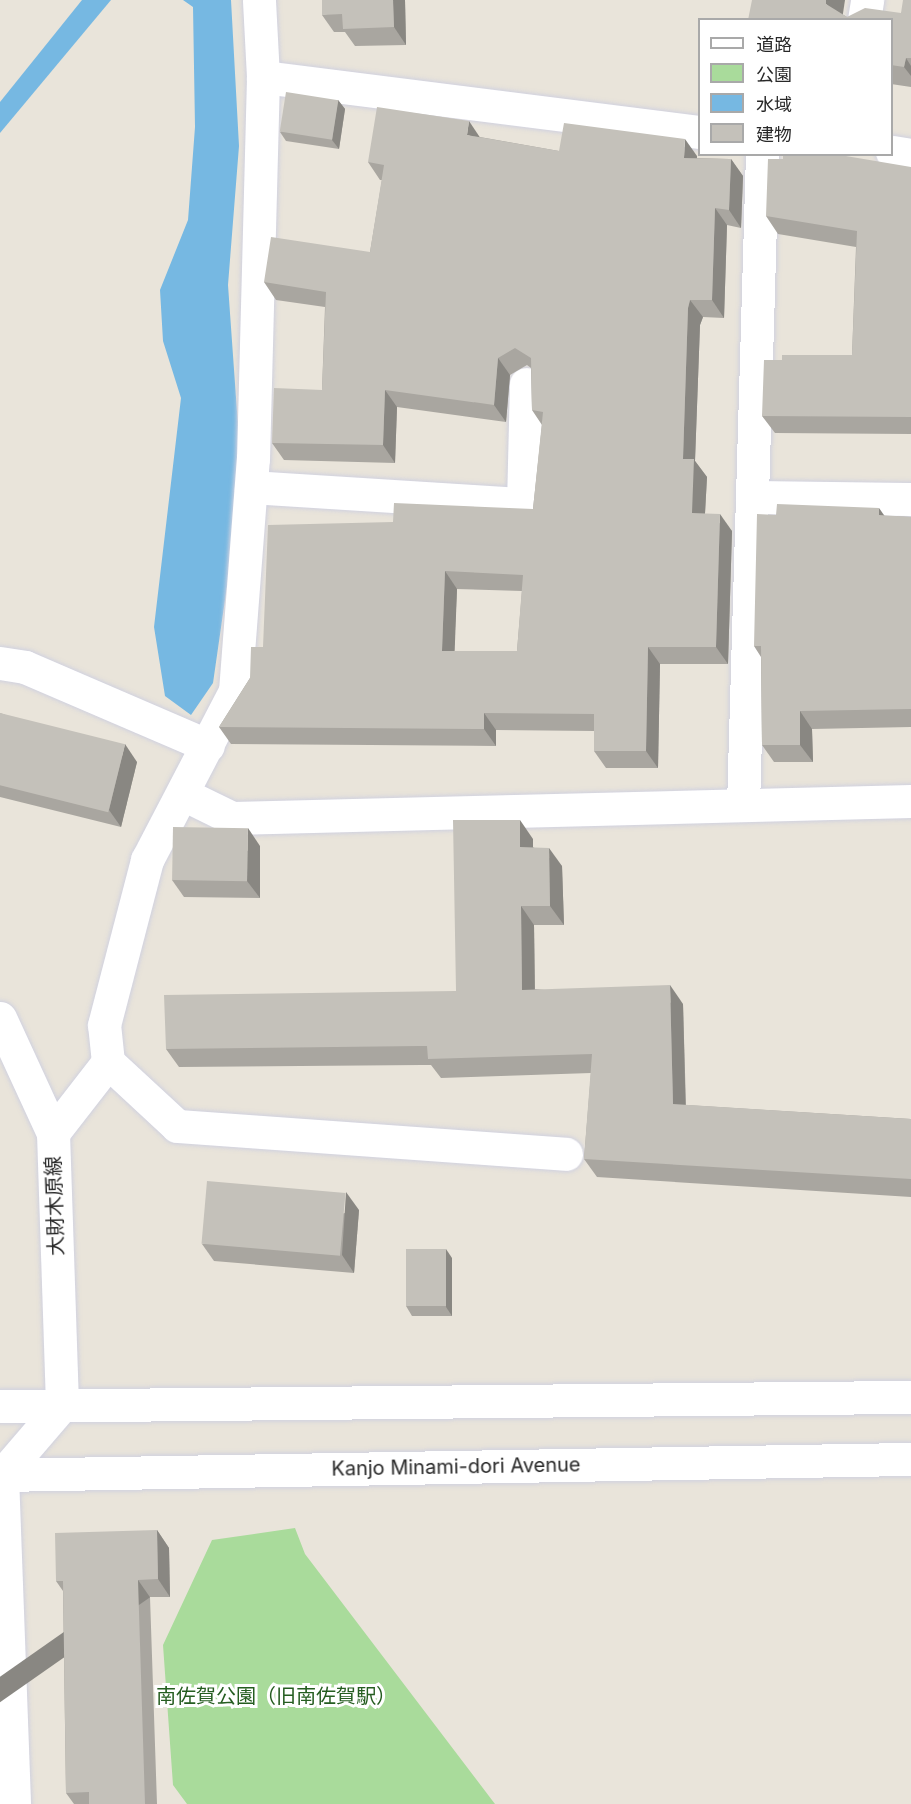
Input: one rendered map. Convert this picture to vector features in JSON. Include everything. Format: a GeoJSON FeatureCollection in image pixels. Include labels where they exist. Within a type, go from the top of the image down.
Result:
{"type":"FeatureCollection","features":[{"type":"Feature","properties":{"kind":"street"},"geometry":{"type":"LineString","coordinates":[[259,0],[263,76],[251,487],[235,691],[185,795],[147,860],[104,1024],[108,1062],[177,1126],[566,1154]]}},
{"type":"Feature","properties":{"kind":"street"},"geometry":{"type":"LineString","coordinates":[[864,18],[867,0]]}},
{"type":"Feature","properties":{"kind":"street"},"geometry":{"type":"LineString","coordinates":[[263,76],[698,132]]}},
{"type":"Feature","properties":{"kind":"street"},"geometry":{"type":"LineString","coordinates":[[893,152],[911,154]]}},
{"type":"Feature","properties":{"kind":"street"},"geometry":{"type":"LineString","coordinates":[[743,805],[762,156]]}},
{"type":"Feature","properties":{"kind":"street"},"geometry":{"type":"LineString","coordinates":[[251,487],[524,504],[526,384]]}},
{"type":"Feature","properties":{"kind":"street"},"geometry":{"type":"LineString","coordinates":[[752,497],[911,499]]}},
{"type":"Feature","properties":{"kind":"street"},"geometry":{"type":"LineString","coordinates":[[0,663],[25,667],[208,746]]}},
{"type":"Feature","properties":{"kind":"street"},"geometry":{"type":"LineString","coordinates":[[185,795],[232,818],[911,801]]}},
{"type":"Feature","properties":{"kind":"street","name":"大財木原線"},"geometry":{"type":"LineString","coordinates":[[0,1018],[53,1133],[62,1405]]}},
{"type":"Feature","properties":{"kind":"street"},"geometry":{"type":"LineString","coordinates":[[53,1133],[108,1062]]}},
{"type":"Feature","properties":{"kind":"street"},"geometry":{"type":"LineString","coordinates":[[0,1406],[911,1397]]}},
{"type":"Feature","properties":{"kind":"street"},"geometry":{"type":"LineString","coordinates":[[14,1804],[1,1475],[62,1405]]}},
{"type":"Feature","properties":{"kind":"street","name":"Kanjo Minami-dori Avenue"},"geometry":{"type":"LineString","coordinates":[[1,1475],[911,1459]]}},
{"type":"Feature","properties":{"kind":"green space","name":"南佐賀公園（旧南佐賀駅）"},"geometry":{"type":"Polygon","coordinates":[[[295,1528],[305,1554],[495,1804],[187,1804],[173,1785],[163,1645],[212,1540],[295,1528]]]}},
{"type":"Feature","properties":{"kind":"water"},"geometry":{"type":"Polygon","coordinates":[[[82,0],[111,0],[0,133],[0,102],[82,0]]]}},
{"type":"Feature","properties":{"kind":"water"},"geometry":{"type":"Polygon","coordinates":[[[183,0],[231,0],[239,146],[228,285],[242,482],[213,683],[191,715],[165,696],[154,627],[181,398],[163,341],[160,290],[188,220],[195,127],[193,7],[183,0]]]}},
{"type":"Feature","properties":{"kind":"building"},"geometry":{"type":"Polygon","coordinates":[[[322,0],[393,0],[394,27],[343,29],[342,14],[322,15],[322,0]]]}},
{"type":"Feature","properties":{"kind":"building"},"geometry":{"type":"Polygon","coordinates":[[[752,0],[826,0],[826,4],[847,17],[865,8],[901,13],[903,0],[911,0],[911,58],[906,58],[904,67],[893,65],[893,18],[748,18],[752,0]]]}},
{"type":"Feature","properties":{"kind":"building"},"geometry":{"type":"Polygon","coordinates":[[[286,92],[338,100],[332,140],[280,132],[286,92]]]}},
{"type":"Feature","properties":{"kind":"building"},"geometry":{"type":"Polygon","coordinates":[[[377,107],[469,121],[467,135],[559,151],[564,123],[685,139],[684,158],[731,159],[729,210],[715,208],[712,300],[690,300],[688,308],[683,459],[694,459],[692,513],[720,514],[716,647],[648,647],[646,751],[594,751],[594,714],[484,713],[484,729],[219,727],[250,678],[251,647],[263,647],[268,525],[393,522],[394,503],[533,509],[543,412],[532,410],[531,358],[515,348],[498,358],[494,405],[385,390],[383,445],[272,443],[274,388],[322,390],[326,292],[264,282],[271,237],[370,252],[384,165],[368,162],[377,107]],[[445,571],[442,651],[517,651],[523,575],[445,571]]]}},
{"type":"Feature","properties":{"kind":"building"},"geometry":{"type":"Polygon","coordinates":[[[783,156],[846,156],[911,167],[911,417],[762,416],[764,360],[782,360],[782,355],[852,355],[857,231],[766,216],[768,159],[783,159],[783,156]]]}},
{"type":"Feature","properties":{"kind":"building"},"geometry":{"type":"Polygon","coordinates":[[[777,504],[879,508],[879,515],[911,517],[911,709],[800,711],[800,745],[762,745],[761,646],[754,646],[757,514],[776,515],[777,504]]]}},
{"type":"Feature","properties":{"kind":"building"},"geometry":{"type":"Polygon","coordinates":[[[0,713],[125,744],[108,812],[0,785],[0,713]]]}},
{"type":"Feature","properties":{"kind":"building"},"geometry":{"type":"Polygon","coordinates":[[[453,820],[520,820],[520,847],[549,848],[550,906],[521,906],[522,990],[670,985],[673,1104],[911,1119],[911,1179],[584,1159],[592,1054],[428,1059],[427,1046],[166,1049],[164,995],[456,991],[453,820]]]}},
{"type":"Feature","properties":{"kind":"building"},"geometry":{"type":"Polygon","coordinates":[[[173,827],[248,828],[247,881],[172,880],[173,827]]]}},
{"type":"Feature","properties":{"kind":"building"},"geometry":{"type":"Polygon","coordinates":[[[207,1181],[345,1193],[340,1256],[202,1244],[207,1181]]]}},
{"type":"Feature","properties":{"kind":"building"},"geometry":{"type":"Polygon","coordinates":[[[406,1249],[446,1249],[446,1306],[406,1306],[406,1249]]]}},
{"type":"Feature","properties":{"kind":"building"},"geometry":{"type":"Polygon","coordinates":[[[157,1530],[158,1579],[138,1580],[145,1804],[89,1804],[89,1792],[66,1793],[63,1581],[56,1581],[55,1533],[157,1530]]]}}]}
